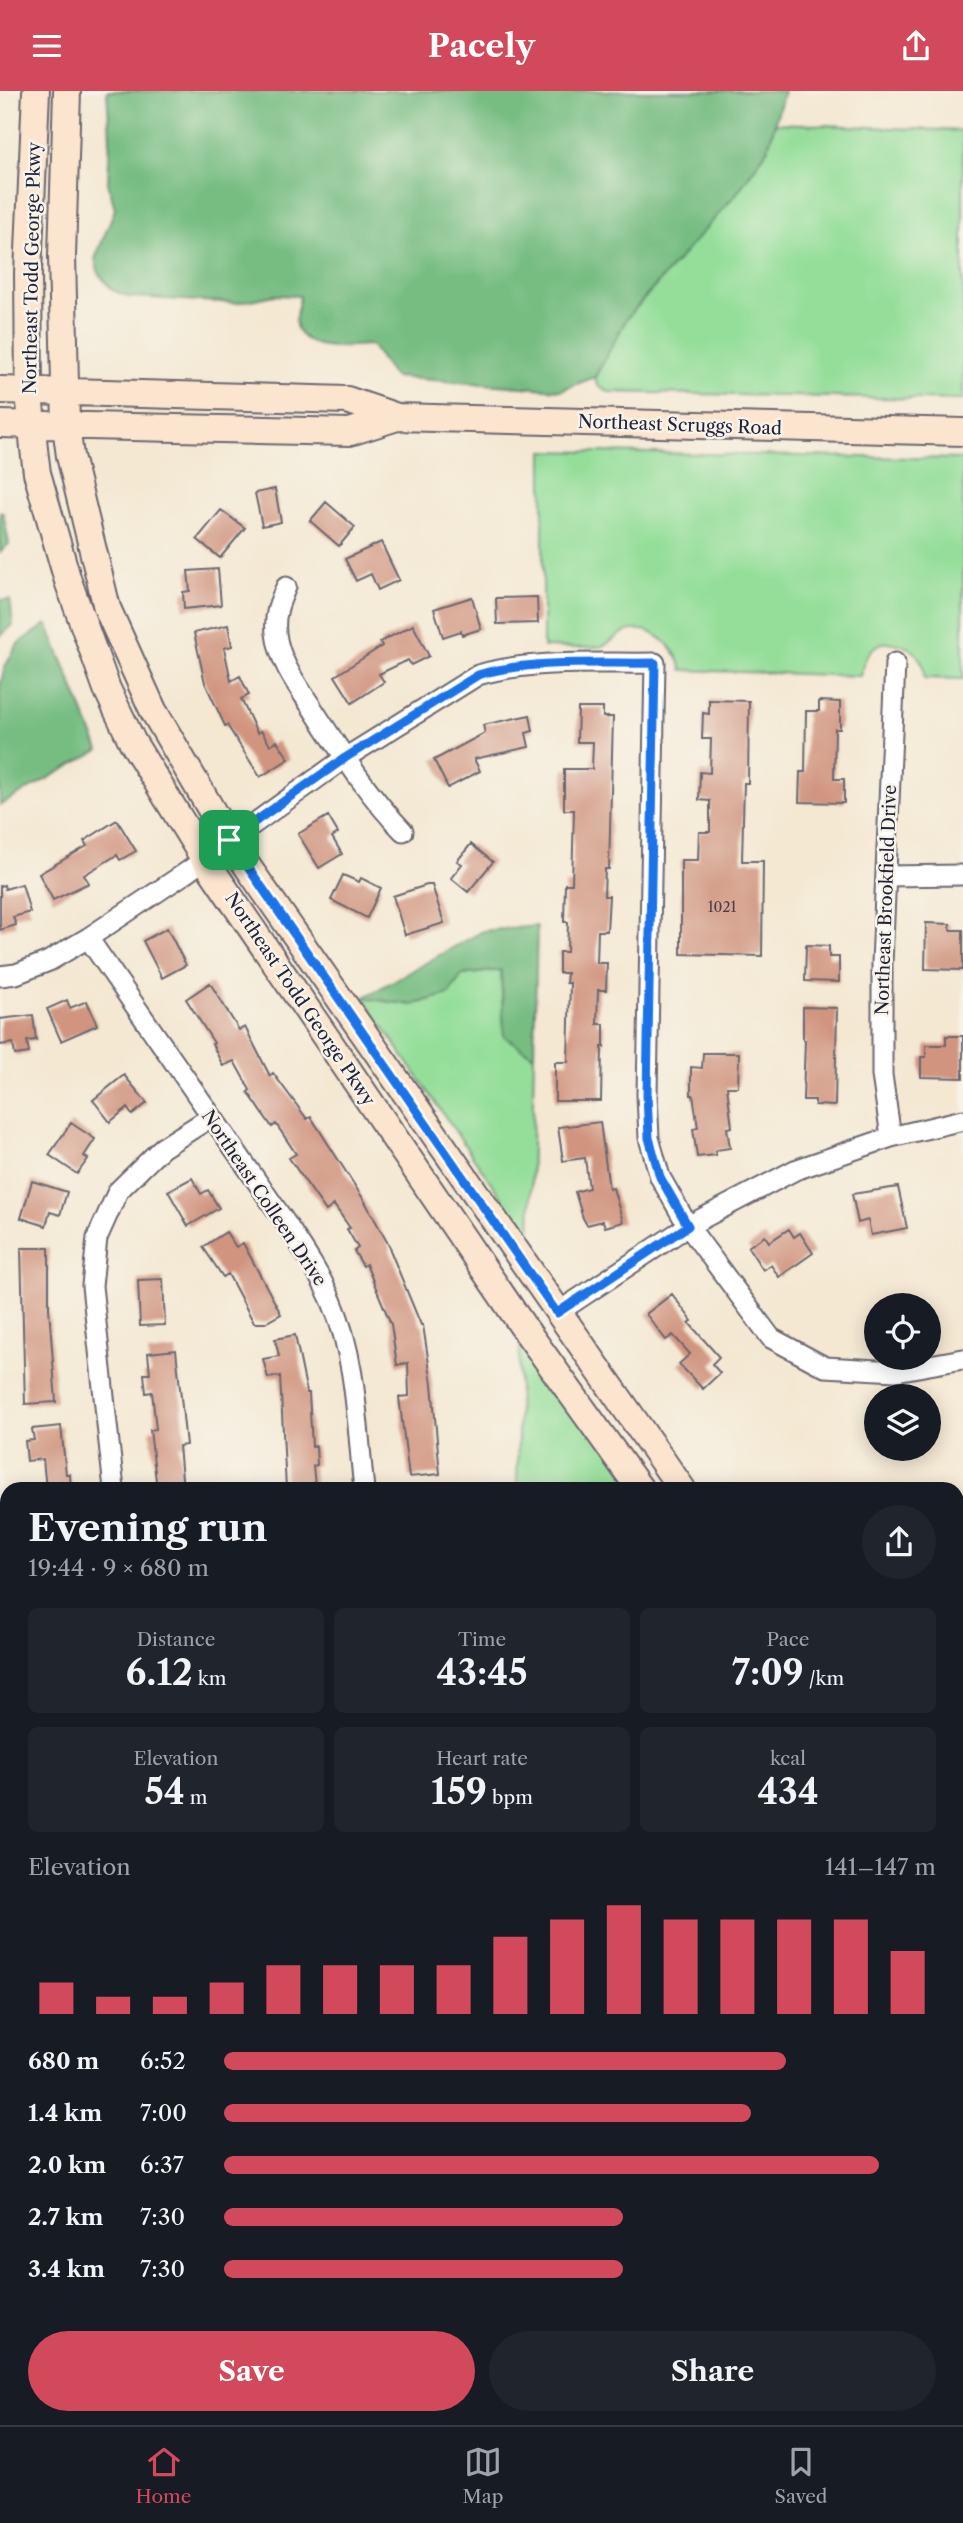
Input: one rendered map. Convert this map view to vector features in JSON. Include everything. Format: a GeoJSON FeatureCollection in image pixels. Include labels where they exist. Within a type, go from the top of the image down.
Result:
{"type":"FeatureCollection","features":[{"type":"Feature","properties":{"kind":"main road","name":"Northeast Todd George Pkwy"},"geometry":{"type":"LineString","coordinates":[[36,91],[28,273],[31,425],[37,473],[68,581],[107,689],[132,741],[205,860],[515,1314],[635,1482]]}},
{"type":"Feature","properties":{"kind":"main road"},"geometry":{"type":"LineString","coordinates":[[67,91],[62,256],[66,426],[70,456],[107,608],[153,711],[229,840],[677,1482]]}},
{"type":"Feature","properties":{"kind":"main road","name":"Northeast Scruggs Road"},"geometry":{"type":"LineString","coordinates":[[0,390],[347,400],[397,417],[963,432]]}},
{"type":"Feature","properties":{"kind":"main road","name":"Northeast Scruggs Road"},"geometry":{"type":"LineString","coordinates":[[0,424],[350,432],[397,417]]}},
{"type":"Feature","properties":{"kind":"street"},"geometry":{"type":"LineString","coordinates":[[286,587],[276,609],[276,635],[289,671],[345,758],[383,811],[403,831]]}},
{"type":"Feature","properties":{"kind":"street"},"geometry":{"type":"LineString","coordinates":[[0,976],[16,974],[49,961],[88,937],[205,860],[345,758],[478,675],[500,668],[523,666],[655,663],[647,1095],[649,1138],[660,1177],[688,1226],[771,1338],[825,1367],[896,1371],[963,1359]]}},
{"type":"Feature","properties":{"kind":"street","name":"Northeast Brookfield Drive"},"geometry":{"type":"LineString","coordinates":[[891,1137],[882,1075],[882,964],[895,663]]}},
{"type":"Feature","properties":{"kind":"street"},"geometry":{"type":"LineString","coordinates":[[886,876],[963,875]]}},
{"type":"Feature","properties":{"kind":"street","name":"Northeast Colleen Drive"},"geometry":{"type":"LineString","coordinates":[[88,937],[285,1222],[332,1301],[349,1356],[363,1482]]}},
{"type":"Feature","properties":{"kind":"street"},"geometry":{"type":"LineString","coordinates":[[113,1482],[92,1286],[97,1238],[118,1191],[162,1148],[211,1117]]}},
{"type":"Feature","properties":{"kind":"street"},"geometry":{"type":"LineString","coordinates":[[557,1313],[688,1226],[794,1170],[891,1137],[963,1120]]}},
{"type":"Feature","properties":{"kind":"green space"},"geometry":{"type":"Polygon","coordinates":[[[107,91],[784,91],[768,148],[737,193],[627,318],[595,377],[561,390],[394,377],[371,345],[331,347],[303,337],[296,325],[300,296],[274,295],[237,303],[129,297],[112,290],[99,274],[95,259],[115,209],[108,183],[110,137],[107,91]]]}},
{"type":"Feature","properties":{"kind":"green space"},"geometry":{"type":"Polygon","coordinates":[[[775,123],[963,131],[963,400],[609,392],[597,385],[595,377],[627,318],[737,193],[768,148],[775,123]]]}},
{"type":"Feature","properties":{"kind":"green space"},"geometry":{"type":"Polygon","coordinates":[[[543,451],[963,459],[963,679],[924,678],[923,665],[918,656],[908,648],[894,643],[881,643],[876,646],[865,659],[860,676],[682,670],[667,644],[650,632],[641,630],[621,634],[601,646],[543,647],[543,451]]]}},
{"type":"Feature","properties":{"kind":"green space"},"geometry":{"type":"Polygon","coordinates":[[[0,512],[3,512],[9,544],[0,552],[0,512]]]}},
{"type":"Feature","properties":{"kind":"green space"},"geometry":{"type":"Polygon","coordinates":[[[0,600],[10,600],[13,625],[0,636],[0,600]]]}},
{"type":"Feature","properties":{"kind":"green space"},"geometry":{"type":"Polygon","coordinates":[[[47,624],[99,750],[0,805],[0,686],[5,666],[18,644],[47,624]]]}},
{"type":"Feature","properties":{"kind":"green space"},"geometry":{"type":"Polygon","coordinates":[[[537,926],[534,1056],[504,1036],[501,970],[462,975],[449,994],[412,1005],[363,998],[483,931],[537,926]]]}},
{"type":"Feature","properties":{"kind":"green space"},"geometry":{"type":"Polygon","coordinates":[[[501,970],[504,1036],[534,1056],[530,1239],[363,998],[412,1005],[448,994],[462,975],[501,970]]]}},
{"type":"Feature","properties":{"kind":"green space"},"geometry":{"type":"Polygon","coordinates":[[[520,1324],[631,1482],[517,1482],[520,1324]]]}},
{"type":"Feature","properties":{"kind":"building"},"geometry":{"type":"Polygon","coordinates":[[[275,489],[281,522],[262,526],[255,493],[275,489]]]}},
{"type":"Feature","properties":{"kind":"building"},"geometry":{"type":"Polygon","coordinates":[[[326,502],[355,527],[339,546],[310,521],[326,502]]]}},
{"type":"Feature","properties":{"kind":"building"},"geometry":{"type":"Polygon","coordinates":[[[221,510],[245,528],[220,558],[197,539],[221,510]]]}},
{"type":"Feature","properties":{"kind":"building"},"geometry":{"type":"Polygon","coordinates":[[[381,542],[399,580],[378,590],[371,574],[356,581],[345,559],[381,542]]]}},
{"type":"Feature","properties":{"kind":"building"},"geometry":{"type":"Polygon","coordinates":[[[218,569],[221,605],[184,609],[183,592],[190,591],[188,571],[218,569]]]}},
{"type":"Feature","properties":{"kind":"building"},"geometry":{"type":"Polygon","coordinates":[[[472,597],[481,629],[462,635],[461,631],[443,637],[434,609],[472,597]]]}},
{"type":"Feature","properties":{"kind":"building"},"geometry":{"type":"Polygon","coordinates":[[[537,597],[538,623],[497,624],[496,598],[537,597]]]}},
{"type":"Feature","properties":{"kind":"building"},"geometry":{"type":"Polygon","coordinates":[[[228,625],[232,646],[224,648],[231,681],[240,676],[249,695],[241,699],[257,733],[261,731],[270,745],[277,741],[289,759],[260,777],[227,725],[225,726],[205,683],[194,633],[228,625]]]}},
{"type":"Feature","properties":{"kind":"building"},"geometry":{"type":"Polygon","coordinates":[[[413,625],[429,656],[411,665],[408,660],[379,674],[384,682],[352,703],[335,676],[382,646],[380,642],[413,625]]]}},
{"type":"Feature","properties":{"kind":"building"},"geometry":{"type":"Polygon","coordinates":[[[709,700],[749,701],[748,783],[744,783],[742,861],[763,861],[762,956],[681,954],[681,860],[698,860],[699,832],[710,832],[710,801],[699,800],[700,772],[710,773],[711,739],[702,739],[703,713],[709,714],[709,700]]]}},
{"type":"Feature","properties":{"kind":"building"},"geometry":{"type":"Polygon","coordinates":[[[819,701],[840,702],[840,729],[835,729],[834,779],[844,779],[844,803],[799,802],[800,772],[805,772],[806,711],[819,711],[819,701]]]}},
{"type":"Feature","properties":{"kind":"building"},"geometry":{"type":"Polygon","coordinates":[[[578,708],[603,708],[603,717],[613,717],[609,869],[605,869],[604,896],[609,896],[607,931],[598,931],[597,963],[607,963],[606,990],[598,990],[597,1024],[604,1024],[601,1101],[555,1101],[555,1062],[568,1062],[570,983],[566,983],[567,973],[559,973],[559,952],[567,952],[568,922],[564,922],[565,884],[572,884],[574,810],[564,810],[564,769],[592,769],[593,742],[577,742],[578,708]]]}},
{"type":"Feature","properties":{"kind":"building"},"geometry":{"type":"Polygon","coordinates":[[[530,715],[533,731],[526,733],[529,747],[474,759],[480,771],[448,788],[434,760],[485,733],[483,725],[530,715]]]}},
{"type":"Feature","properties":{"kind":"building"},"geometry":{"type":"Polygon","coordinates":[[[328,816],[338,833],[332,837],[342,854],[319,868],[298,834],[328,816]]]}},
{"type":"Feature","properties":{"kind":"building"},"geometry":{"type":"Polygon","coordinates":[[[117,820],[136,851],[120,860],[117,855],[84,875],[89,883],[53,900],[39,874],[87,846],[84,841],[117,820]]]}},
{"type":"Feature","properties":{"kind":"building"},"geometry":{"type":"Polygon","coordinates":[[[471,844],[493,862],[468,892],[451,878],[462,864],[457,861],[471,844]]]}},
{"type":"Feature","properties":{"kind":"building"},"geometry":{"type":"Polygon","coordinates":[[[343,875],[359,882],[361,878],[381,888],[367,918],[331,900],[343,875]]]}},
{"type":"Feature","properties":{"kind":"building"},"geometry":{"type":"Polygon","coordinates":[[[22,884],[30,912],[13,917],[16,925],[0,930],[0,886],[4,885],[5,889],[22,884]]]}},
{"type":"Feature","properties":{"kind":"building"},"geometry":{"type":"Polygon","coordinates":[[[432,885],[444,923],[405,935],[393,896],[432,885]]]}},
{"type":"Feature","properties":{"kind":"building"},"geometry":{"type":"Polygon","coordinates":[[[926,923],[950,924],[950,930],[963,930],[963,970],[925,969],[926,923]]]}},
{"type":"Feature","properties":{"kind":"building"},"geometry":{"type":"Polygon","coordinates":[[[167,928],[186,965],[162,978],[143,941],[167,928]]]}},
{"type":"Feature","properties":{"kind":"building"},"geometry":{"type":"Polygon","coordinates":[[[806,945],[829,946],[829,957],[839,957],[839,982],[805,981],[806,945]]]}},
{"type":"Feature","properties":{"kind":"building"},"geometry":{"type":"Polygon","coordinates":[[[210,983],[239,1030],[245,1027],[270,1076],[273,1073],[307,1119],[311,1117],[364,1200],[391,1249],[423,1325],[432,1384],[440,1474],[409,1477],[399,1397],[409,1396],[408,1363],[397,1365],[391,1324],[366,1264],[363,1266],[354,1251],[358,1248],[347,1229],[350,1228],[334,1205],[326,1211],[289,1158],[296,1154],[276,1124],[272,1127],[248,1092],[250,1090],[234,1061],[223,1066],[212,1044],[214,1043],[186,999],[210,983]]]}},
{"type":"Feature","properties":{"kind":"building"},"geometry":{"type":"Polygon","coordinates":[[[67,1000],[70,1008],[87,1001],[97,1025],[61,1041],[47,1009],[67,1000]]]}},
{"type":"Feature","properties":{"kind":"building"},"geometry":{"type":"Polygon","coordinates":[[[803,1007],[837,1008],[835,1106],[815,1105],[815,1100],[803,1100],[803,1007]]]}},
{"type":"Feature","properties":{"kind":"building"},"geometry":{"type":"Polygon","coordinates":[[[33,1015],[36,1040],[27,1041],[29,1053],[15,1055],[13,1043],[0,1045],[0,1019],[33,1015]]]}},
{"type":"Feature","properties":{"kind":"building"},"geometry":{"type":"Polygon","coordinates":[[[946,1036],[963,1036],[963,1078],[921,1077],[921,1057],[926,1057],[926,1045],[946,1045],[946,1036]]]}},
{"type":"Feature","properties":{"kind":"building"},"geometry":{"type":"Polygon","coordinates":[[[703,1053],[739,1053],[738,1087],[727,1087],[732,1127],[727,1128],[730,1148],[716,1150],[716,1155],[697,1157],[693,1129],[698,1128],[691,1095],[691,1067],[702,1068],[703,1053]]]}},
{"type":"Feature","properties":{"kind":"building"},"geometry":{"type":"Polygon","coordinates":[[[124,1075],[147,1103],[132,1115],[127,1108],[110,1122],[93,1100],[124,1075]]]}},
{"type":"Feature","properties":{"kind":"building"},"geometry":{"type":"Polygon","coordinates":[[[600,1122],[609,1189],[613,1188],[623,1222],[605,1227],[603,1221],[587,1225],[583,1218],[575,1192],[589,1188],[585,1158],[563,1161],[558,1127],[600,1122]]]}},
{"type":"Feature","properties":{"kind":"building"},"geometry":{"type":"Polygon","coordinates":[[[71,1123],[95,1139],[84,1156],[88,1159],[77,1174],[49,1155],[71,1123]]]}},
{"type":"Feature","properties":{"kind":"building"},"geometry":{"type":"Polygon","coordinates":[[[192,1178],[201,1194],[208,1190],[219,1208],[188,1226],[168,1191],[192,1178]]]}},
{"type":"Feature","properties":{"kind":"building"},"geometry":{"type":"Polygon","coordinates":[[[32,1181],[67,1192],[60,1215],[50,1212],[46,1226],[21,1218],[32,1181]]]}},
{"type":"Feature","properties":{"kind":"building"},"geometry":{"type":"Polygon","coordinates":[[[898,1187],[907,1228],[871,1235],[868,1220],[858,1223],[852,1194],[898,1187]]]}},
{"type":"Feature","properties":{"kind":"building"},"geometry":{"type":"Polygon","coordinates":[[[789,1229],[794,1237],[800,1233],[813,1253],[779,1277],[771,1265],[763,1270],[748,1247],[765,1236],[769,1242],[789,1229]]]}},
{"type":"Feature","properties":{"kind":"building"},"geometry":{"type":"Polygon","coordinates":[[[226,1232],[236,1247],[243,1243],[281,1314],[265,1323],[254,1323],[228,1274],[223,1277],[203,1247],[226,1232]]]}},
{"type":"Feature","properties":{"kind":"building"},"geometry":{"type":"Polygon","coordinates":[[[21,1248],[49,1248],[49,1308],[56,1402],[25,1404],[21,1248]]]}},
{"type":"Feature","properties":{"kind":"building"},"geometry":{"type":"Polygon","coordinates":[[[163,1279],[165,1325],[140,1326],[138,1280],[163,1279]]]}},
{"type":"Feature","properties":{"kind":"building"},"geometry":{"type":"Polygon","coordinates":[[[672,1294],[692,1321],[689,1323],[719,1357],[712,1364],[720,1373],[703,1389],[679,1364],[690,1354],[673,1335],[666,1340],[646,1314],[672,1294]]]}},
{"type":"Feature","properties":{"kind":"building"},"geometry":{"type":"Polygon","coordinates":[[[295,1335],[309,1393],[312,1447],[316,1446],[317,1465],[313,1466],[315,1482],[286,1482],[280,1376],[268,1378],[263,1359],[279,1356],[275,1339],[295,1335]]]}},
{"type":"Feature","properties":{"kind":"building"},"geometry":{"type":"Polygon","coordinates":[[[176,1350],[186,1445],[179,1446],[182,1482],[156,1482],[150,1430],[156,1429],[152,1392],[146,1393],[144,1374],[150,1374],[148,1353],[176,1350]]]}},
{"type":"Feature","properties":{"kind":"building"},"geometry":{"type":"Polygon","coordinates":[[[61,1426],[66,1474],[70,1474],[71,1482],[45,1482],[43,1459],[27,1461],[25,1441],[34,1440],[32,1429],[61,1426]]]}},
{"type":"Feature","properties":{"kind":"route"},"geometry":{"type":"LineString","coordinates":[[655,663],[647,1095],[649,1138],[660,1177],[688,1226],[557,1313],[229,840],[345,758],[478,675],[500,668],[523,666],[655,663]]}}]}
